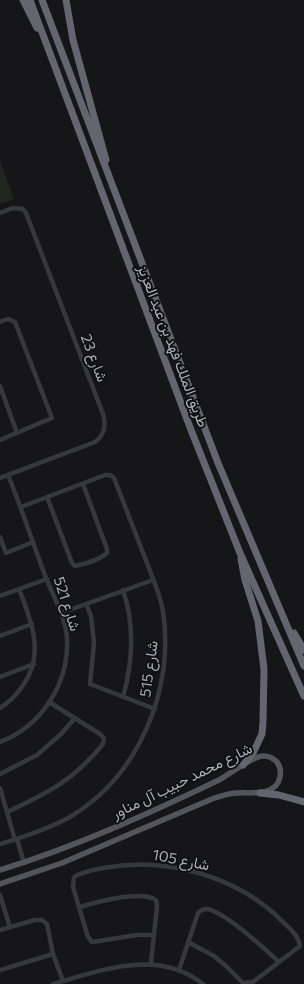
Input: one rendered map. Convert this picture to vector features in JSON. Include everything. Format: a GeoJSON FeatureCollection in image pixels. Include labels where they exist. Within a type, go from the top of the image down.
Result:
{"type":"FeatureCollection","features":[{"type":"Feature","properties":{"kind":"highway"},"geometry":{"type":"LineString","coordinates":[[23,0],[47,46]]}},
{"type":"Feature","properties":{"kind":"highway","name":"طريق الملك فهد بن عبد العزيز"},"geometry":{"type":"LineString","coordinates":[[30,0],[191,430],[240,553],[304,696]]}},
{"type":"Feature","properties":{"kind":"highway","name":"طريق الملك فهد بن عبد العزيز"},"geometry":{"type":"LineString","coordinates":[[42,0],[218,463],[304,666]]}},
{"type":"Feature","properties":{"kind":"highway"},"geometry":{"type":"LineString","coordinates":[[66,0],[73,40],[101,137],[111,182]]}},
{"type":"Feature","properties":{"kind":"highway"},"geometry":{"type":"LineString","coordinates":[[240,553],[243,574],[258,621],[264,668],[264,722],[262,734],[254,753],[244,765]]}},
{"type":"Feature","properties":{"kind":"highway"},"geometry":{"type":"LineString","coordinates":[[281,613],[304,650]]}},
{"type":"Feature","properties":{"kind":"highway"},"geometry":{"type":"LineString","coordinates":[[260,793],[279,795],[304,802]]}},
{"type":"Feature","properties":{"kind":"main road","name":"شارع محمد حبيب آل مناور"},"geometry":{"type":"LineString","coordinates":[[0,870],[24,863],[94,836],[215,782],[256,757],[263,756],[272,758],[278,764],[280,773],[278,782],[271,789],[260,793],[235,793],[212,798],[62,863],[0,884]]}},
{"type":"Feature","properties":{"kind":"street","name":"شارع 23"},"geometry":{"type":"LineString","coordinates":[[0,213],[13,208],[23,210],[26,213],[103,414],[105,425],[102,435],[95,442],[0,478]]}},
{"type":"Feature","properties":{"kind":"street"},"geometry":{"type":"LineString","coordinates":[[0,322],[8,319],[15,322],[52,414],[50,421],[0,440]]}},
{"type":"Feature","properties":{"kind":"street"},"geometry":{"type":"LineString","coordinates":[[0,386],[2,400],[17,433]]}},
{"type":"Feature","properties":{"kind":"street","name":"شارع 521"},"geometry":{"type":"LineString","coordinates":[[0,742],[22,730],[37,718],[49,702],[60,682],[65,666],[67,639],[66,627],[61,613],[8,475]]}},
{"type":"Feature","properties":{"kind":"street","name":"شارع 515"},"geometry":{"type":"LineString","coordinates":[[0,844],[47,829],[70,817],[103,791],[126,766],[138,747],[155,709],[163,670],[166,642],[162,606],[114,478],[110,475],[105,475],[21,507]]}},
{"type":"Feature","properties":{"kind":"street"},"geometry":{"type":"LineString","coordinates":[[47,497],[72,563],[75,566],[80,565],[104,556],[107,553],[107,549],[83,484]]}},
{"type":"Feature","properties":{"kind":"street"},"geometry":{"type":"LineString","coordinates":[[0,537],[6,553]]}},
{"type":"Feature","properties":{"kind":"street"},"geometry":{"type":"LineString","coordinates":[[0,555],[33,542]]}},
{"type":"Feature","properties":{"kind":"street"},"geometry":{"type":"LineString","coordinates":[[0,596],[47,579]]}},
{"type":"Feature","properties":{"kind":"street"},"geometry":{"type":"LineString","coordinates":[[61,613],[153,580]]}},
{"type":"Feature","properties":{"kind":"street"},"geometry":{"type":"LineString","coordinates":[[0,708],[14,698],[21,689],[34,664],[35,637],[32,624],[19,589]]}},
{"type":"Feature","properties":{"kind":"street"},"geometry":{"type":"LineString","coordinates":[[123,590],[129,614],[131,656],[123,697]]}},
{"type":"Feature","properties":{"kind":"street"},"geometry":{"type":"LineString","coordinates":[[86,604],[91,616],[94,643],[90,684],[155,709]]}},
{"type":"Feature","properties":{"kind":"street"},"geometry":{"type":"LineString","coordinates":[[0,636],[32,624]]}},
{"type":"Feature","properties":{"kind":"street"},"geometry":{"type":"LineString","coordinates":[[0,677],[34,664]]}},
{"type":"Feature","properties":{"kind":"street"},"geometry":{"type":"LineString","coordinates":[[8,812],[57,787],[76,773],[103,744],[104,738],[100,734],[49,702]]}},
{"type":"Feature","properties":{"kind":"street"},"geometry":{"type":"LineString","coordinates":[[0,774],[37,755],[61,734],[75,718]]}},
{"type":"Feature","properties":{"kind":"street"},"geometry":{"type":"LineString","coordinates":[[0,788],[24,863]]}},
{"type":"Feature","properties":{"kind":"street","name":"شارع 105"},"geometry":{"type":"LineString","coordinates":[[153,935],[137,935],[92,942],[88,937],[73,887],[74,877],[80,873],[111,867],[143,865],[196,872],[221,881],[257,901],[278,917],[297,936],[300,946],[253,982],[243,983],[214,956],[188,942]]}},
{"type":"Feature","properties":{"kind":"street"},"geometry":{"type":"LineString","coordinates":[[0,895],[10,927]]}},
{"type":"Feature","properties":{"kind":"street"},"geometry":{"type":"LineString","coordinates":[[80,907],[132,896],[153,898],[156,900],[157,906],[151,963]]}},
{"type":"Feature","properties":{"kind":"street"},"geometry":{"type":"LineString","coordinates":[[179,970],[198,913],[202,909],[207,909],[233,923],[279,962]]}},
{"type":"Feature","properties":{"kind":"street"},"geometry":{"type":"LineString","coordinates":[[0,930],[35,920],[42,920],[46,924],[53,954],[63,981]]}},
{"type":"Feature","properties":{"kind":"street"},"geometry":{"type":"LineString","coordinates":[[0,970],[53,954]]}},
{"type":"Feature","properties":{"kind":"street"},"geometry":{"type":"LineString","coordinates":[[53,984],[123,965],[151,963],[179,970],[203,984]]}},
{"type":"Feature","properties":{"kind":"shaded area"},"geometry":{"type":"Polygon","coordinates":[[[0,161],[14,199],[0,204],[0,161]]]}}]}
